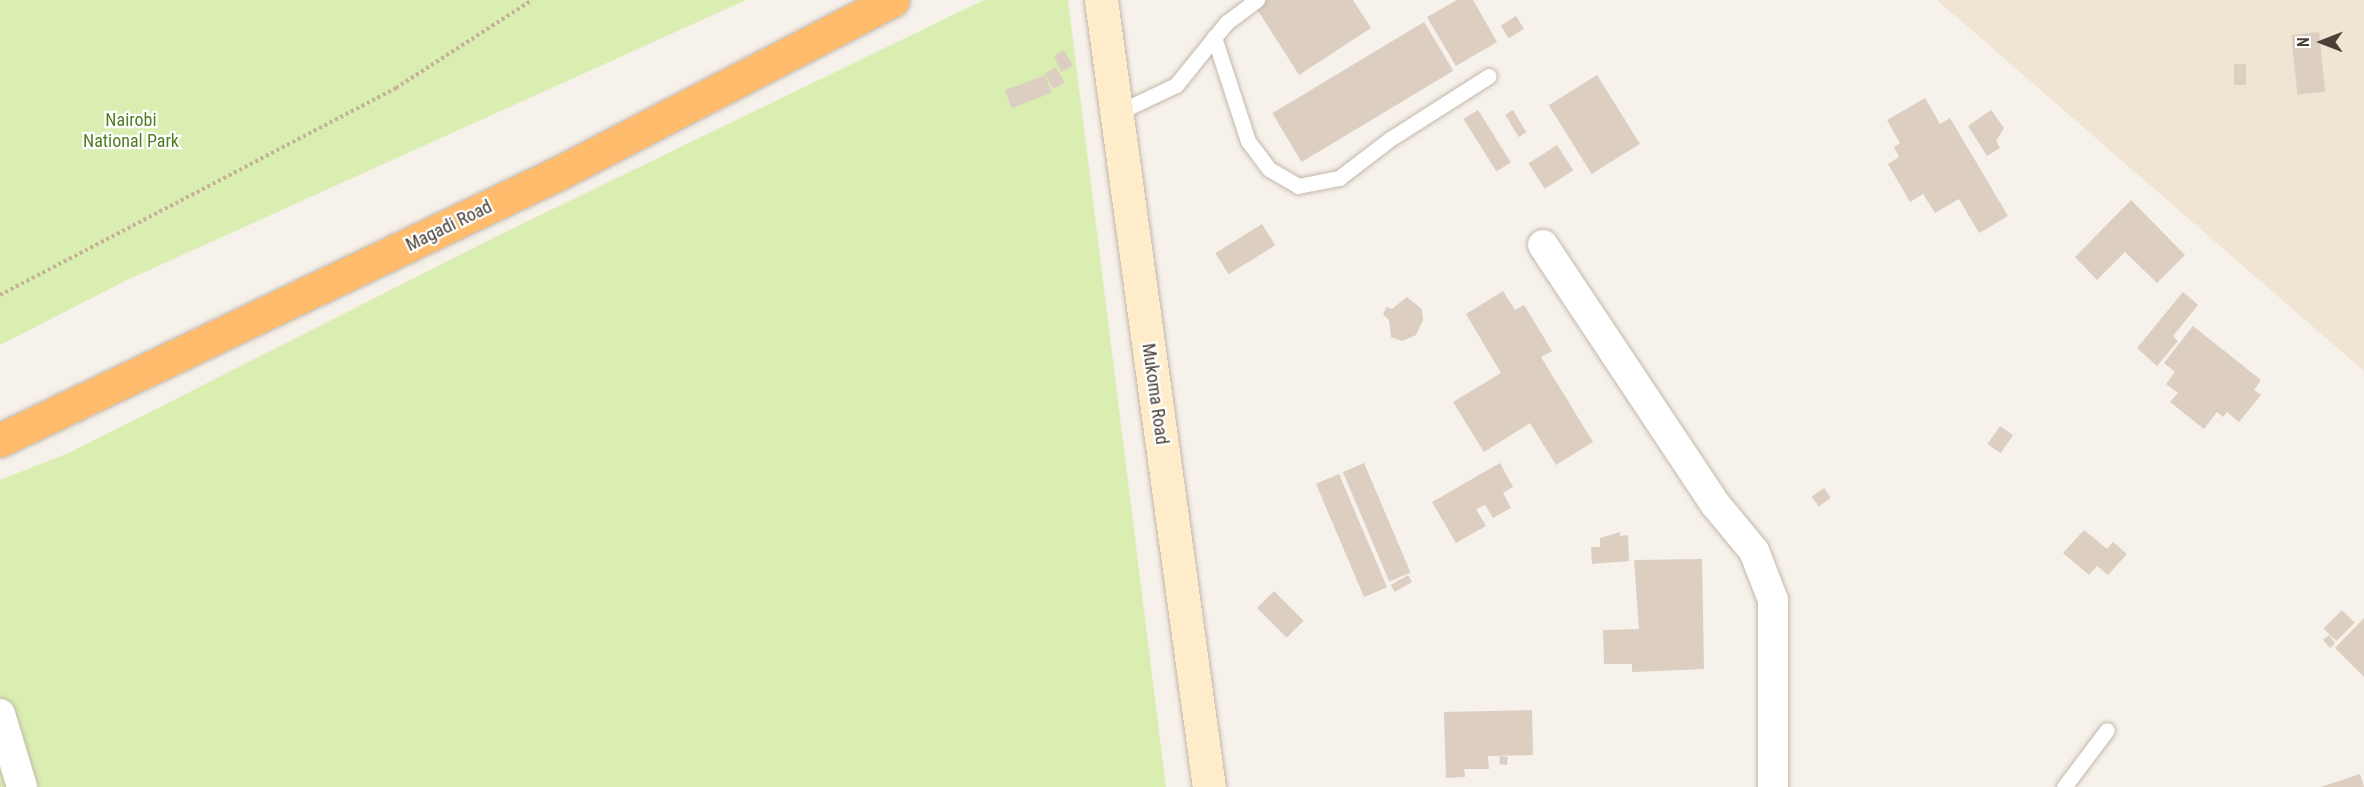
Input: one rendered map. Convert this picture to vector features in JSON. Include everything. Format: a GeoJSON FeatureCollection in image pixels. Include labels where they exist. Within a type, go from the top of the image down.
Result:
{"type":"FeatureCollection","features":[{"type":"Feature","properties":{"kind":"highway","name":"Magadi Road"},"geometry":{"type":"LineString","coordinates":[[0,440],[557,174],[893,0]]}},
{"type":"Feature","properties":{"kind":"street","name":"Mukoma Road"},"geometry":{"type":"LineString","coordinates":[[1101,0],[1209,787]]}},
{"type":"Feature","properties":{"kind":"street"},"geometry":{"type":"LineString","coordinates":[[1543,246],[1716,505],[1754,551],[1773,600],[1773,787]]}},
{"type":"Feature","properties":{"kind":"street"},"geometry":{"type":"LineString","coordinates":[[0,714],[22,787]]}},
{"type":"Feature","properties":{"kind":"lane"},"geometry":{"type":"LineString","coordinates":[[1115,114],[1176,85],[1226,22],[1257,0]]}},
{"type":"Feature","properties":{"kind":"lane"},"geometry":{"type":"LineString","coordinates":[[1214,37],[1248,141],[1269,169],[1298,186],[1339,178],[1390,139],[1489,76]]}},
{"type":"Feature","properties":{"kind":"lane"},"geometry":{"type":"LineString","coordinates":[[2064,787],[2107,730]]}},
{"type":"Feature","properties":{"kind":"path"},"geometry":{"type":"LineString","coordinates":[[0,296],[396,88],[532,0]]}},
{"type":"Feature","properties":{"kind":"shaded area"},"geometry":{"type":"Polygon","coordinates":[[[1937,0],[2364,0],[2364,371],[1937,0]]]}},
{"type":"Feature","properties":{"kind":"green space","name":"Nairobi National Park"},"geometry":{"type":"Polygon","coordinates":[[[0,0],[746,0],[127,280],[0,345],[0,0]]]}},
{"type":"Feature","properties":{"kind":"green space"},"geometry":{"type":"Polygon","coordinates":[[[984,0],[1068,0],[1166,787],[0,787],[0,480],[71,452],[499,235],[984,0]]]}},
{"type":"Feature","properties":{"kind":"building"},"geometry":{"type":"Polygon","coordinates":[[[1264,0],[1353,0],[1371,28],[1299,75],[1255,6],[1264,0]]]}},
{"type":"Feature","properties":{"kind":"building"},"geometry":{"type":"Polygon","coordinates":[[[1457,0],[1473,0],[1497,42],[1456,66],[1427,17],[1457,0]]]}},
{"type":"Feature","properties":{"kind":"building"},"geometry":{"type":"Polygon","coordinates":[[[1516,16],[1524,29],[1509,38],[1501,26],[1516,16]]]}},
{"type":"Feature","properties":{"kind":"building"},"geometry":{"type":"Polygon","coordinates":[[[1424,22],[1453,71],[1302,162],[1272,113],[1424,22]]]}},
{"type":"Feature","properties":{"kind":"building"},"geometry":{"type":"Polygon","coordinates":[[[2319,32],[2325,92],[2297,95],[2291,35],[2319,32]]]}},
{"type":"Feature","properties":{"kind":"building"},"geometry":{"type":"Polygon","coordinates":[[[1064,50],[1073,66],[1061,72],[1054,56],[1064,50]]]}},
{"type":"Feature","properties":{"kind":"building"},"geometry":{"type":"Polygon","coordinates":[[[2234,64],[2246,64],[2246,85],[2234,85],[2234,64]]]}},
{"type":"Feature","properties":{"kind":"building"},"geometry":{"type":"Polygon","coordinates":[[[1056,67],[1065,83],[1053,89],[1045,73],[1056,67]]]}},
{"type":"Feature","properties":{"kind":"building"},"geometry":{"type":"Polygon","coordinates":[[[1045,75],[1052,93],[1012,108],[1005,90],[1045,75]]]}},
{"type":"Feature","properties":{"kind":"building"},"geometry":{"type":"Polygon","coordinates":[[[1597,75],[1640,144],[1592,174],[1549,105],[1597,75]]]}},
{"type":"Feature","properties":{"kind":"building"},"geometry":{"type":"Polygon","coordinates":[[[1925,98],[1940,124],[1950,118],[2008,216],[1979,233],[1959,199],[1935,213],[1923,194],[1910,202],[1888,164],[1899,157],[1894,147],[1900,143],[1887,120],[1925,98]]]}},
{"type":"Feature","properties":{"kind":"building"},"geometry":{"type":"Polygon","coordinates":[[[1478,110],[1511,163],[1496,172],[1464,119],[1478,110]]]}},
{"type":"Feature","properties":{"kind":"building"},"geometry":{"type":"Polygon","coordinates":[[[1513,110],[1526,132],[1519,137],[1505,115],[1513,110]]]}},
{"type":"Feature","properties":{"kind":"building"},"geometry":{"type":"Polygon","coordinates":[[[1991,110],[2004,128],[1996,141],[2000,148],[1987,156],[1968,126],[1991,110]]]}},
{"type":"Feature","properties":{"kind":"building"},"geometry":{"type":"Polygon","coordinates":[[[1557,145],[1573,170],[1545,189],[1528,164],[1557,145]]]}},
{"type":"Feature","properties":{"kind":"building"},"geometry":{"type":"Polygon","coordinates":[[[2131,200],[2185,255],[2157,283],[2125,252],[2097,280],[2075,257],[2131,200]]]}},
{"type":"Feature","properties":{"kind":"building"},"geometry":{"type":"Polygon","coordinates":[[[1262,224],[1275,245],[1229,274],[1215,253],[1262,224]]]}},
{"type":"Feature","properties":{"kind":"building"},"geometry":{"type":"Polygon","coordinates":[[[1503,291],[1515,310],[1524,305],[1552,351],[1541,357],[1593,442],[1556,465],[1530,423],[1484,452],[1453,402],[1501,373],[1466,314],[1503,291]]]}},
{"type":"Feature","properties":{"kind":"building"},"geometry":{"type":"Polygon","coordinates":[[[2183,292],[2198,305],[2173,336],[2178,341],[2157,366],[2137,348],[2183,292]]]}},
{"type":"Feature","properties":{"kind":"building"},"geometry":{"type":"Polygon","coordinates":[[[1407,297],[1422,309],[1423,320],[1416,335],[1402,341],[1391,337],[1389,320],[1383,315],[1386,307],[1392,309],[1407,297]]]}},
{"type":"Feature","properties":{"kind":"building"},"geometry":{"type":"Polygon","coordinates":[[[2193,326],[2261,380],[2254,390],[2261,395],[2239,422],[2227,412],[2223,417],[2217,412],[2204,429],[2170,402],[2178,393],[2166,384],[2175,372],[2164,363],[2193,326]]]}},
{"type":"Feature","properties":{"kind":"building"},"geometry":{"type":"Polygon","coordinates":[[[2000,426],[2013,435],[2000,453],[1987,444],[2000,426]]]}},
{"type":"Feature","properties":{"kind":"building"},"geometry":{"type":"Polygon","coordinates":[[[1364,463],[1410,573],[1389,582],[1343,472],[1364,463]]]}},
{"type":"Feature","properties":{"kind":"building"},"geometry":{"type":"Polygon","coordinates":[[[1500,463],[1513,487],[1503,493],[1511,508],[1493,518],[1485,505],[1476,509],[1486,526],[1456,543],[1432,502],[1500,463]]]}},
{"type":"Feature","properties":{"kind":"building"},"geometry":{"type":"Polygon","coordinates":[[[1339,474],[1387,587],[1364,597],[1316,484],[1339,474]]]}},
{"type":"Feature","properties":{"kind":"building"},"geometry":{"type":"Polygon","coordinates":[[[1824,488],[1831,498],[1819,506],[1812,497],[1824,488]]]}},
{"type":"Feature","properties":{"kind":"building"},"geometry":{"type":"Polygon","coordinates":[[[2084,530],[2107,549],[2113,542],[2127,554],[2108,575],[2097,566],[2089,575],[2063,553],[2084,530]]]}},
{"type":"Feature","properties":{"kind":"building"},"geometry":{"type":"Polygon","coordinates":[[[1620,532],[1620,536],[1628,535],[1629,561],[1592,564],[1591,547],[1600,547],[1600,538],[1620,532]]]}},
{"type":"Feature","properties":{"kind":"building"},"geometry":{"type":"Polygon","coordinates":[[[1702,559],[1704,669],[1632,672],[1632,664],[1604,664],[1603,630],[1639,629],[1634,560],[1702,559]]]}},
{"type":"Feature","properties":{"kind":"building"},"geometry":{"type":"Polygon","coordinates":[[[1408,575],[1412,582],[1395,592],[1391,585],[1408,575]]]}},
{"type":"Feature","properties":{"kind":"building"},"geometry":{"type":"Polygon","coordinates":[[[1274,591],[1304,621],[1287,638],[1257,608],[1274,591]]]}},
{"type":"Feature","properties":{"kind":"building"},"geometry":{"type":"Polygon","coordinates":[[[2342,610],[2355,623],[2336,641],[2324,628],[2342,610]]]}},
{"type":"Feature","properties":{"kind":"building"},"geometry":{"type":"Polygon","coordinates":[[[2364,618],[2364,677],[2335,648],[2364,618]]]}},
{"type":"Feature","properties":{"kind":"building"},"geometry":{"type":"Polygon","coordinates":[[[2329,635],[2335,643],[2330,648],[2323,640],[2329,635]]]}},
{"type":"Feature","properties":{"kind":"building"},"geometry":{"type":"Polygon","coordinates":[[[1532,710],[1533,755],[1488,756],[1489,769],[1464,769],[1465,777],[1446,778],[1444,712],[1532,710]]]}},
{"type":"Feature","properties":{"kind":"building"},"geometry":{"type":"Polygon","coordinates":[[[1500,756],[1508,757],[1507,765],[1499,764],[1500,756]]]}},
{"type":"Feature","properties":{"kind":"building"},"geometry":{"type":"Polygon","coordinates":[[[2360,774],[2364,787],[2321,787],[2360,774]]]}}]}
